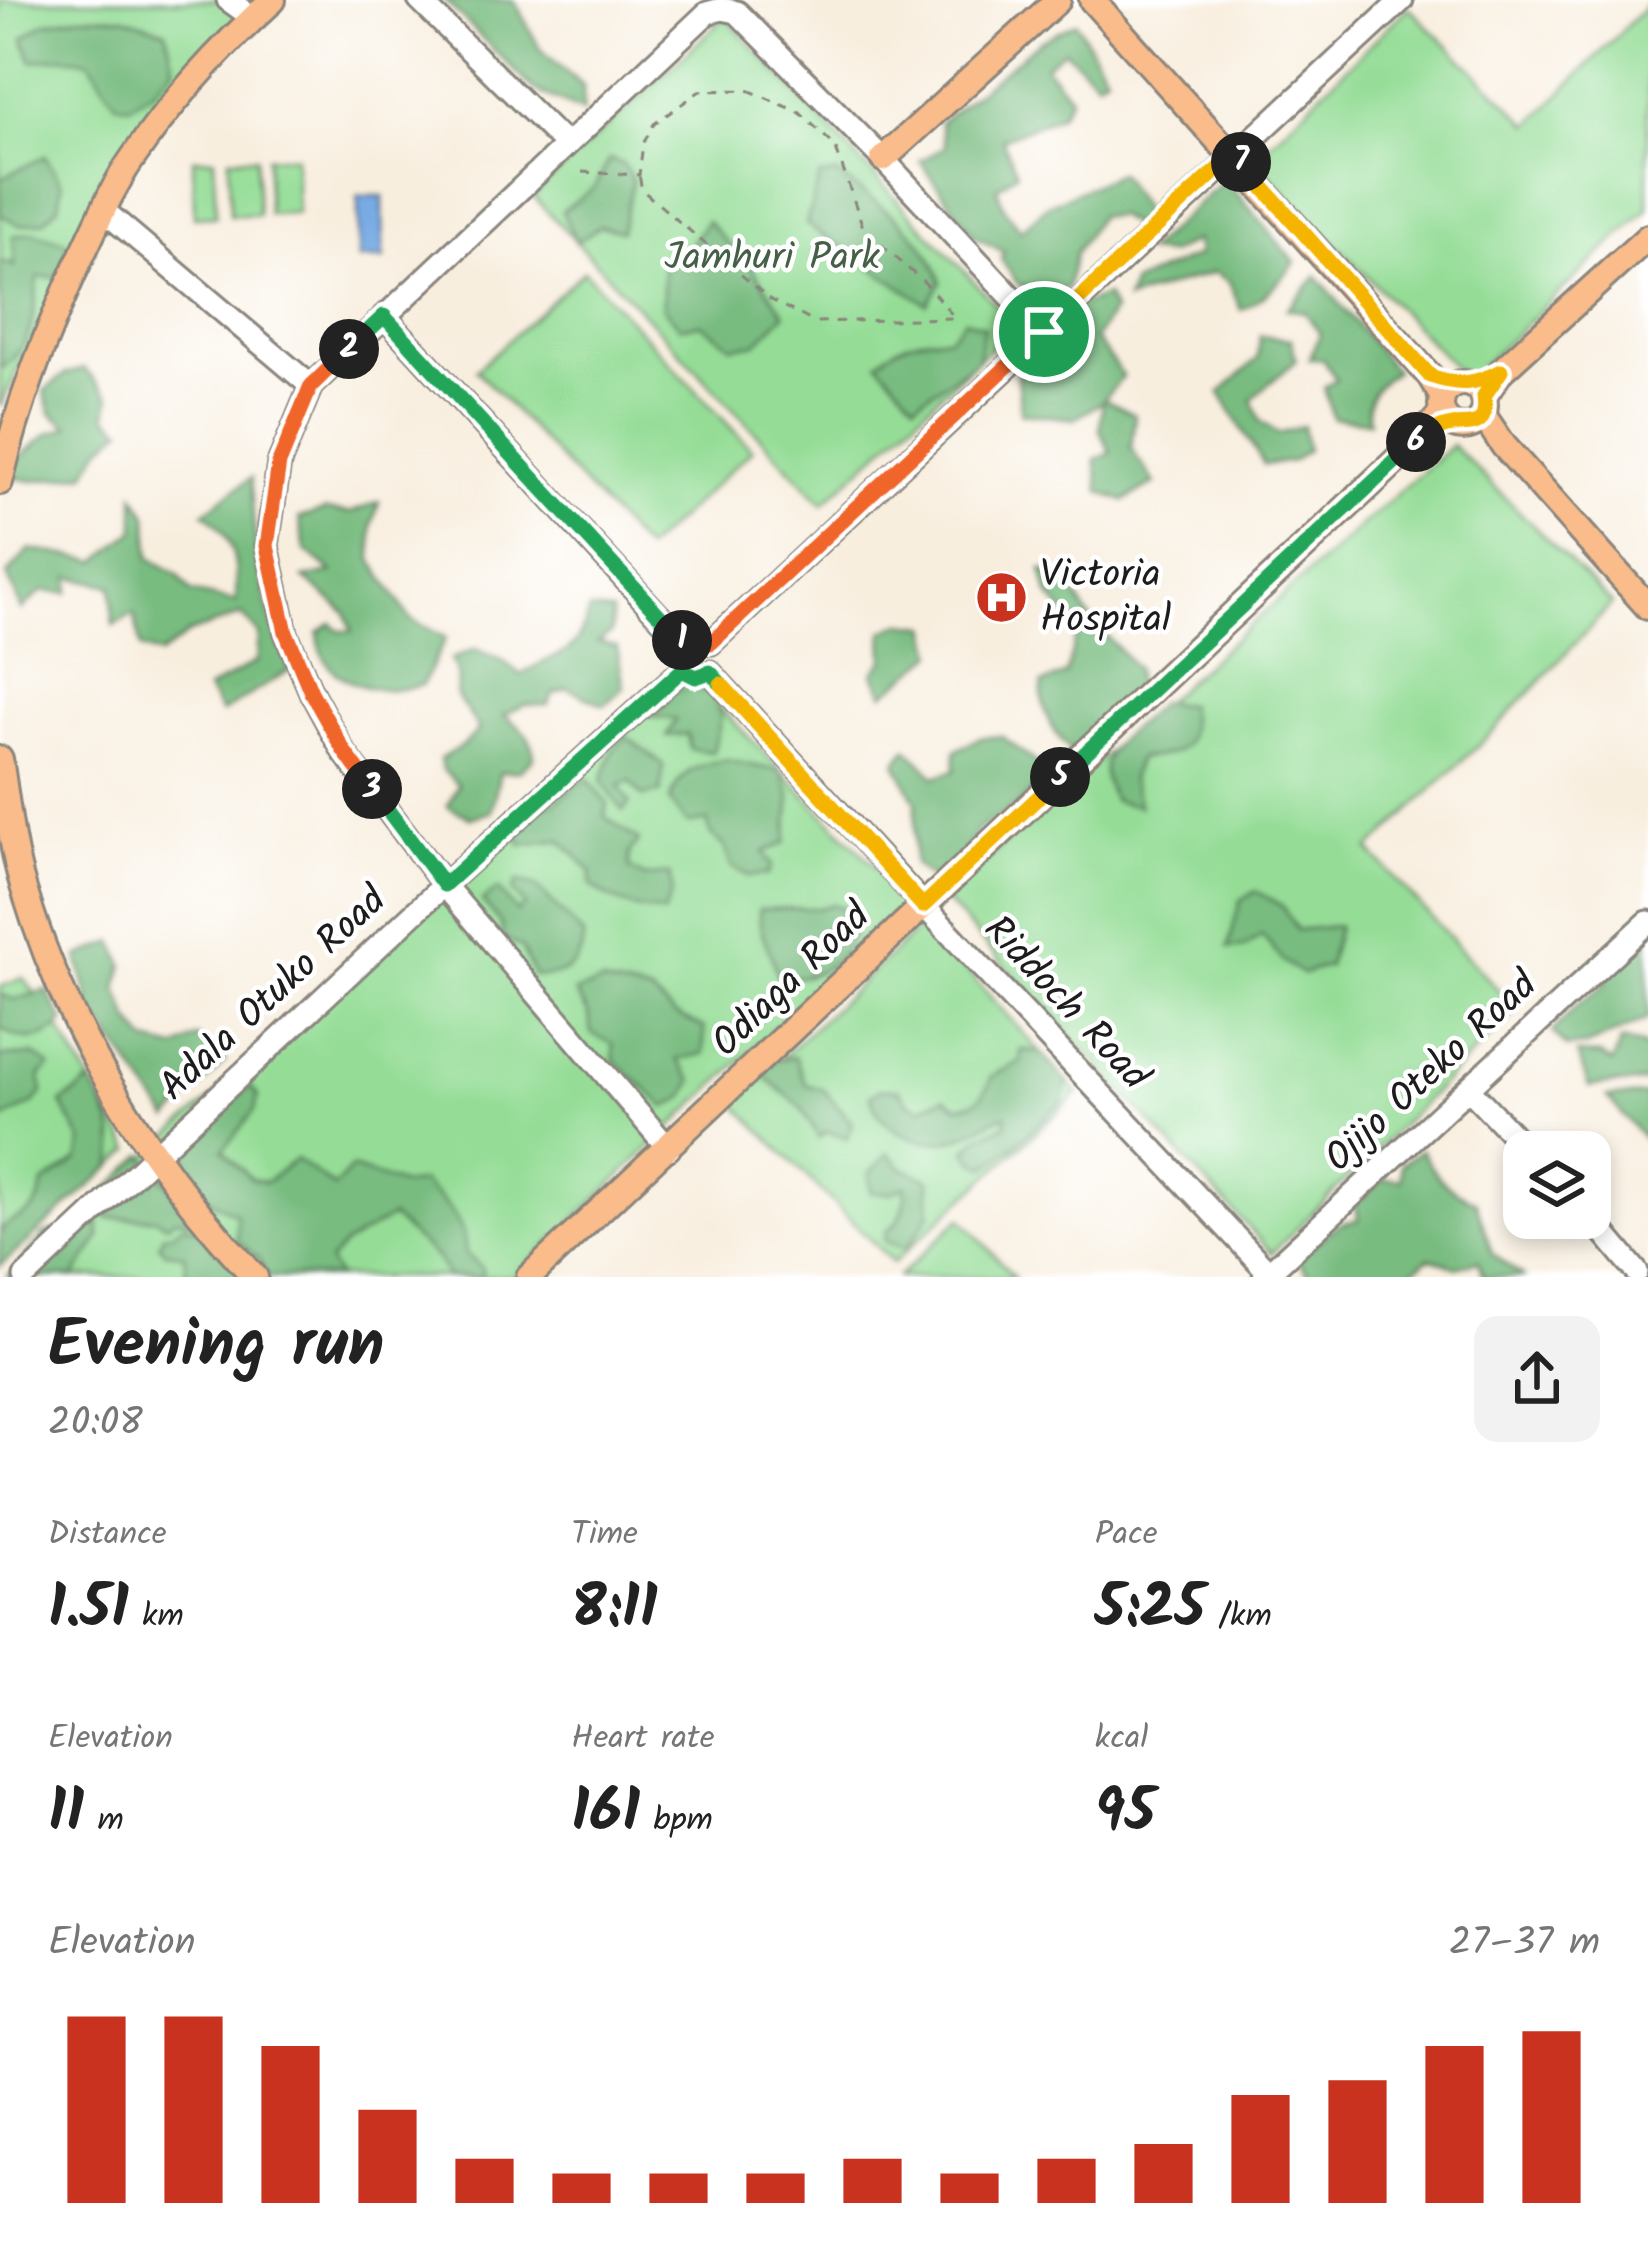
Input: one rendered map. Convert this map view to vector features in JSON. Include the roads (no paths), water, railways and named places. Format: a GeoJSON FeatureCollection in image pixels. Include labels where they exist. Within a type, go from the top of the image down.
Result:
{"type":"FeatureCollection","features":[{"type":"Feature","properties":{"kind":"main road"},"geometry":{"type":"LineString","coordinates":[[0,482],[13,423],[38,353],[130,160],[273,0]]}},
{"type":"Feature","properties":{"kind":"main road"},"geometry":{"type":"LineString","coordinates":[[883,159],[1058,0]]}},
{"type":"Feature","properties":{"kind":"main road"},"geometry":{"type":"LineString","coordinates":[[1092,0],[1648,607]]}},
{"type":"Feature","properties":{"kind":"main road"},"geometry":{"type":"LineString","coordinates":[[1459,401],[1501,371],[1648,237]]}},
{"type":"Feature","properties":{"kind":"main road","name":"Odiaga Road"},"geometry":{"type":"LineString","coordinates":[[529,1277],[1459,401]]}},
{"type":"Feature","properties":{"kind":"main road"},"geometry":{"type":"LineString","coordinates":[[0,759],[11,883],[104,1077],[154,1157],[255,1277]]}},
{"type":"Feature","properties":{"kind":"street"},"geometry":{"type":"LineString","coordinates":[[228,0],[253,18]]}},
{"type":"Feature","properties":{"kind":"street"},"geometry":{"type":"LineString","coordinates":[[419,0],[566,145]]}},
{"type":"Feature","properties":{"kind":"street"},"geometry":{"type":"LineString","coordinates":[[711,643],[1402,0]]}},
{"type":"Feature","properties":{"kind":"street"},"geometry":{"type":"LineString","coordinates":[[669,1149],[444,885],[344,751],[311,692],[286,632],[267,546],[279,463],[311,386],[707,13],[722,8],[737,12],[1044,332]]}},
{"type":"Feature","properties":{"kind":"street"},"geometry":{"type":"LineString","coordinates":[[103,210],[311,386]]}},
{"type":"Feature","properties":{"kind":"street"},"geometry":{"type":"LineString","coordinates":[[384,316],[683,642]]}},
{"type":"Feature","properties":{"kind":"street"},"geometry":{"type":"LineString","coordinates":[[698,637],[711,643],[717,658],[710,672],[696,677],[682,670],[676,656],[683,642],[698,637]]}},
{"type":"Feature","properties":{"kind":"street","name":"Adala Otuko Road"},"geometry":{"type":"LineString","coordinates":[[25,1277],[682,670]]}},
{"type":"Feature","properties":{"kind":"street","name":"Riddoch Road"},"geometry":{"type":"LineString","coordinates":[[710,672],[1269,1276]]}},
{"type":"Feature","properties":{"kind":"street","name":"Ojijo Oteko Road"},"geometry":{"type":"LineString","coordinates":[[1269,1276],[1648,922]]}},
{"type":"Feature","properties":{"kind":"street"},"geometry":{"type":"LineString","coordinates":[[1469,1088],[1509,1131]]}},
{"type":"Feature","properties":{"kind":"street"},"geometry":{"type":"LineString","coordinates":[[1609,1239],[1637,1273]]}},
{"type":"Feature","properties":{"kind":"water"},"geometry":{"type":"Polygon","coordinates":[[[358,196],[383,196],[384,259],[358,259],[358,196]]]}},
{"type":"Feature","properties":{"kind":"place","name":"Victoria Hospital"},"geometry":{"type":"Point","coordinates":[1001,598]}},
{"type":"Feature","properties":{"kind":"park label","name":"Jamhuri Park"},"geometry":{"type":"Point","coordinates":[772,259]}}]}
